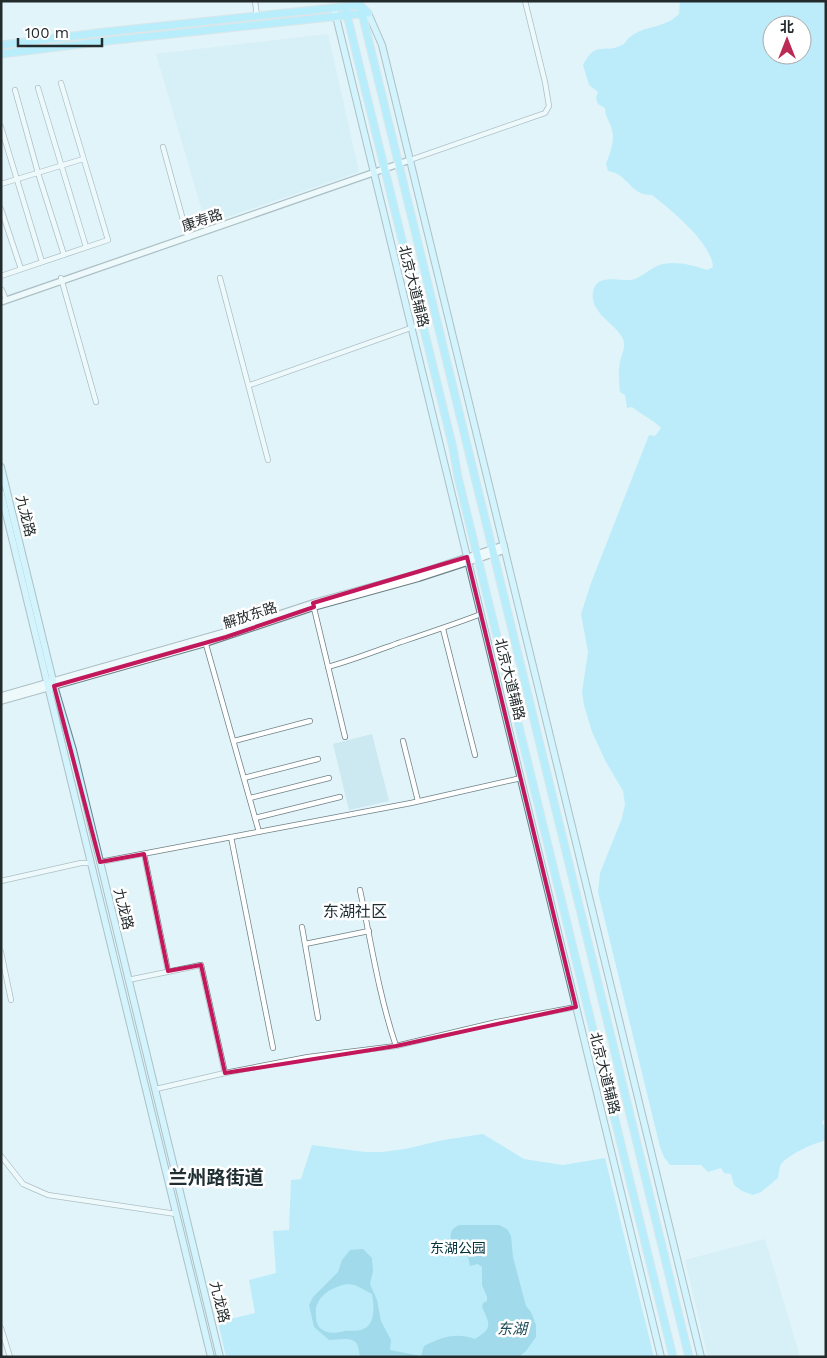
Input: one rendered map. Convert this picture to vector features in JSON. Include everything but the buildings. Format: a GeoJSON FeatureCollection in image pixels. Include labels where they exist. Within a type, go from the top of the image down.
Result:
{"type":"FeatureCollection","features":[{"type":"Feature","properties":{"kind":"main road"},"geometry":{"type":"LineString","coordinates":[[1,45],[360,5],[365,14],[399,163],[689,1357]]}},
{"type":"Feature","properties":{"kind":"main road"},"geometry":{"type":"LineString","coordinates":[[345,7],[673,1357]]}},
{"type":"Feature","properties":{"kind":"main road","name":"北京大道辅路"},"geometry":{"type":"LineString","coordinates":[[334,8],[660,1357]]}},
{"type":"Feature","properties":{"kind":"main road"},"geometry":{"type":"LineString","coordinates":[[1,54],[365,14]]}},
{"type":"Feature","properties":{"kind":"main road","name":"北京大道辅路"},"geometry":{"type":"LineString","coordinates":[[365,14],[382,45],[701,1357]]}},
{"type":"Feature","properties":{"kind":"main road","name":"九龙路"},"geometry":{"type":"LineString","coordinates":[[1,467],[91,863],[211,1357]]}},
{"type":"Feature","properties":{"kind":"main road","name":"九龙路"},"geometry":{"type":"LineString","coordinates":[[1,493],[50,685],[73,750],[220,1357]]}},
{"type":"Feature","properties":{"kind":"street"},"geometry":{"type":"LineString","coordinates":[[255,1],[257,16]]}},
{"type":"Feature","properties":{"kind":"street"},"geometry":{"type":"LineString","coordinates":[[410,159],[545,113],[549,106],[545,82],[525,1]]}},
{"type":"Feature","properties":{"kind":"street"},"geometry":{"type":"LineString","coordinates":[[1,276],[108,240],[61,83]]}},
{"type":"Feature","properties":{"kind":"street"},"geometry":{"type":"LineString","coordinates":[[38,88],[86,247]]}},
{"type":"Feature","properties":{"kind":"street"},"geometry":{"type":"LineString","coordinates":[[15,90],[38,173],[64,255]]}},
{"type":"Feature","properties":{"kind":"street"},"geometry":{"type":"LineString","coordinates":[[1,127],[42,262]]}},
{"type":"Feature","properties":{"kind":"street"},"geometry":{"type":"LineString","coordinates":[[163,147],[188,236]]}},
{"type":"Feature","properties":{"kind":"street"},"geometry":{"type":"LineString","coordinates":[[1,184],[84,159]]}},
{"type":"Feature","properties":{"kind":"street","name":"康寿路"},"geometry":{"type":"LineString","coordinates":[[3,300],[410,159]]}},
{"type":"Feature","properties":{"kind":"street"},"geometry":{"type":"LineString","coordinates":[[1,209],[22,269]]}},
{"type":"Feature","properties":{"kind":"street"},"geometry":{"type":"LineString","coordinates":[[220,278],[250,385],[268,460]]}},
{"type":"Feature","properties":{"kind":"street"},"geometry":{"type":"LineString","coordinates":[[61,280],[96,402]]}},
{"type":"Feature","properties":{"kind":"street"},"geometry":{"type":"LineString","coordinates":[[2,290],[3,300]]}},
{"type":"Feature","properties":{"kind":"street"},"geometry":{"type":"LineString","coordinates":[[250,385],[422,324]]}},
{"type":"Feature","properties":{"kind":"street","name":"解放东路"},"geometry":{"type":"LineString","coordinates":[[1,701],[504,547]]}},
{"type":"Feature","properties":{"kind":"street"},"geometry":{"type":"LineString","coordinates":[[313,605],[345,737]]}},
{"type":"Feature","properties":{"kind":"street"},"geometry":{"type":"LineString","coordinates":[[328,667],[443,629],[481,614]]}},
{"type":"Feature","properties":{"kind":"street"},"geometry":{"type":"LineString","coordinates":[[443,629],[475,756]]}},
{"type":"Feature","properties":{"kind":"street"},"geometry":{"type":"LineString","coordinates":[[205,640],[259,832]]}},
{"type":"Feature","properties":{"kind":"street","name":"解放东路"},"geometry":{"type":"LineString","coordinates":[[1,696],[50,685]]}},
{"type":"Feature","properties":{"kind":"street"},"geometry":{"type":"LineString","coordinates":[[234,741],[310,721]]}},
{"type":"Feature","properties":{"kind":"street"},"geometry":{"type":"LineString","coordinates":[[403,741],[418,801]]}},
{"type":"Feature","properties":{"kind":"street"},"geometry":{"type":"LineString","coordinates":[[244,778],[318,759]]}},
{"type":"Feature","properties":{"kind":"street"},"geometry":{"type":"LineString","coordinates":[[250,798],[329,778]]}},
{"type":"Feature","properties":{"kind":"street"},"geometry":{"type":"LineString","coordinates":[[100,862],[418,801],[521,778]]}},
{"type":"Feature","properties":{"kind":"street"},"geometry":{"type":"LineString","coordinates":[[255,818],[340,797]]}},
{"type":"Feature","properties":{"kind":"street"},"geometry":{"type":"LineString","coordinates":[[231,837],[273,1048]]}},
{"type":"Feature","properties":{"kind":"street"},"geometry":{"type":"LineString","coordinates":[[144,854],[168,971]]}},
{"type":"Feature","properties":{"kind":"street"},"geometry":{"type":"LineString","coordinates":[[1,881],[81,863],[91,863]]}},
{"type":"Feature","properties":{"kind":"street"},"geometry":{"type":"LineString","coordinates":[[360,890],[379,983],[396,1046]]}},
{"type":"Feature","properties":{"kind":"street"},"geometry":{"type":"LineString","coordinates":[[302,927],[318,1018]]}},
{"type":"Feature","properties":{"kind":"street"},"geometry":{"type":"LineString","coordinates":[[305,944],[369,931]]}},
{"type":"Feature","properties":{"kind":"street"},"geometry":{"type":"LineString","coordinates":[[1,952],[11,1000]]}},
{"type":"Feature","properties":{"kind":"street"},"geometry":{"type":"LineString","coordinates":[[128,980],[200,965],[225,1073]]}},
{"type":"Feature","properties":{"kind":"street"},"geometry":{"type":"LineString","coordinates":[[156,1089],[308,1057],[396,1046],[497,1022],[576,1007]]}},
{"type":"Feature","properties":{"kind":"street"},"geometry":{"type":"LineString","coordinates":[[1,1156],[23,1184],[48,1195],[176,1214]]}},
{"type":"Feature","properties":{"kind":"street"},"geometry":{"type":"LineString","coordinates":[[1,1328],[10,1357]]}},
{"type":"Feature","properties":{"kind":"highlighted area"},"geometry":{"type":"Polygon","coordinates":[[[467,557],[576,1007],[396,1046],[225,1073],[201,965],[168,971],[144,854],[100,862],[54,686],[226,637],[314,607],[313,603],[467,557]]]}},
{"type":"Feature","properties":{"kind":"shaded area"},"geometry":{"type":"Polygon","coordinates":[[[328,34],[359,172],[206,224],[156,54],[328,34]]]}},
{"type":"Feature","properties":{"kind":"shaded area"},"geometry":{"type":"Polygon","coordinates":[[[372,734],[389,801],[349,810],[333,744],[372,734]]]}},
{"type":"Feature","properties":{"kind":"shaded area"},"geometry":{"type":"Polygon","coordinates":[[[765,1239],[800,1357],[708,1357],[685,1260],[765,1239]]]}},
{"type":"Feature","properties":{"kind":"green space"},"geometry":{"type":"Polygon","coordinates":[[[680,1],[826,1],[826,1118],[822,1122],[826,1133],[824,1141],[802,1149],[782,1163],[778,1178],[761,1192],[753,1195],[742,1191],[734,1185],[731,1174],[724,1173],[721,1168],[708,1172],[701,1165],[670,1165],[660,1147],[598,892],[600,873],[622,818],[625,804],[623,791],[606,762],[592,732],[582,692],[588,652],[581,614],[591,583],[649,435],[655,436],[661,428],[632,407],[627,408],[625,395],[620,392],[619,381],[619,366],[624,346],[623,340],[595,306],[593,293],[598,283],[603,280],[635,279],[655,267],[667,263],[688,265],[707,270],[713,267],[711,257],[705,247],[689,227],[652,195],[639,192],[621,176],[608,171],[606,164],[613,136],[605,108],[598,104],[596,98],[598,92],[589,85],[583,65],[592,52],[600,49],[615,48],[625,43],[641,30],[661,25],[679,14],[680,1]]]}},
{"type":"Feature","properties":{"kind":"green space","name":"东湖公园"},"geometry":{"type":"Polygon","coordinates":[[[483,1134],[524,1159],[563,1165],[605,1158],[654,1357],[226,1357],[218,1322],[255,1313],[249,1280],[276,1273],[273,1231],[289,1230],[291,1180],[301,1179],[312,1145],[365,1152],[382,1152],[483,1134]]]}},
{"type":"Feature","properties":{"kind":"water","name":"东湖"},"geometry":{"type":"Polygon","coordinates":[[[459,1225],[499,1225],[507,1229],[511,1236],[513,1257],[526,1306],[531,1312],[536,1325],[536,1337],[519,1357],[360,1357],[358,1346],[352,1340],[329,1340],[314,1327],[309,1305],[313,1297],[338,1272],[342,1260],[350,1250],[363,1249],[372,1258],[373,1271],[370,1284],[377,1300],[381,1321],[391,1340],[390,1350],[421,1356],[424,1346],[436,1340],[449,1336],[475,1339],[481,1335],[488,1326],[482,1307],[483,1303],[487,1301],[487,1297],[482,1285],[482,1267],[478,1264],[470,1266],[468,1257],[451,1243],[451,1232],[459,1225]],[[348,1284],[336,1287],[321,1298],[317,1304],[316,1317],[318,1326],[322,1330],[332,1333],[358,1330],[367,1327],[370,1323],[373,1309],[372,1294],[355,1285],[348,1284]]]}},
{"type":"Feature","properties":{"kind":"district","name":"东湖社区"},"geometry":{"type":"Point","coordinates":[355,911]}},
{"type":"Feature","properties":{"kind":"district","name":"兰州路街道"},"geometry":{"type":"Point","coordinates":[216,1177]}}]}
